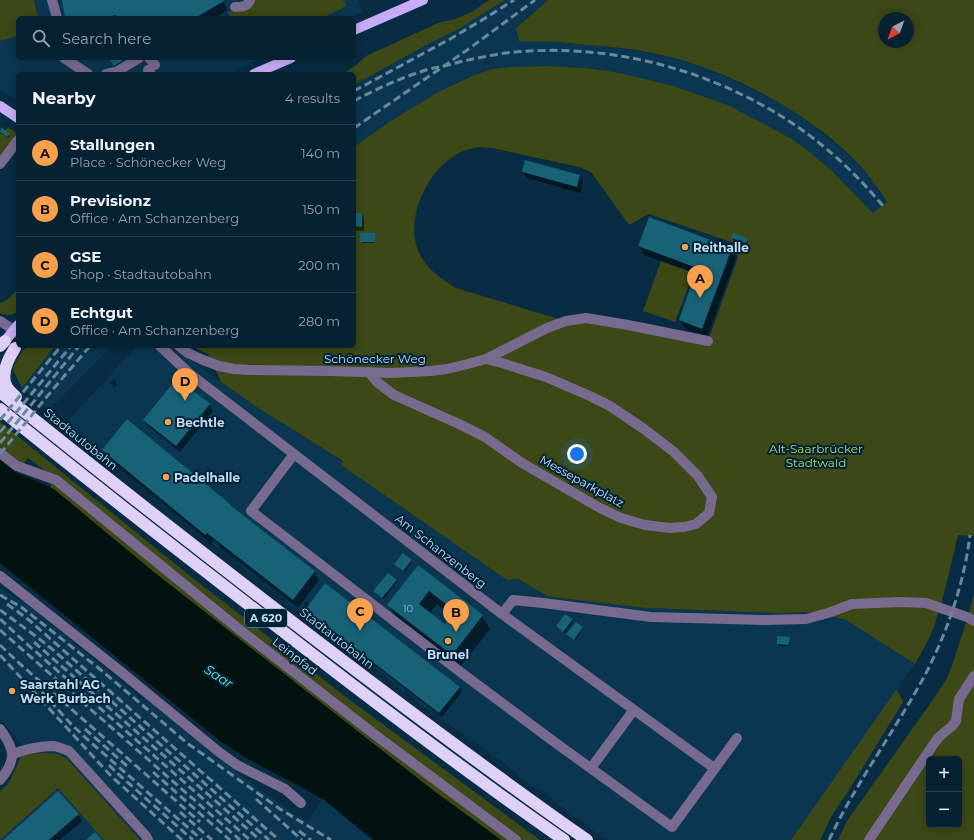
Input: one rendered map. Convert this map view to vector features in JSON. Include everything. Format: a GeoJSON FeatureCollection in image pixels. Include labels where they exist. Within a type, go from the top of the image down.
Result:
{"type":"FeatureCollection","features":[{"type":"Feature","properties":{"kind":"highway"},"geometry":{"type":"LineString","coordinates":[[16,348],[7,362],[5,368],[3,379],[6,386],[15,396],[49,424],[70,448]]}},
{"type":"Feature","properties":{"kind":"highway","name":"Stadtautobahn"},"geometry":{"type":"LineString","coordinates":[[0,392],[177,533],[366,679],[449,741],[587,840]]}},
{"type":"Feature","properties":{"kind":"highway","name":"A 620"},"geometry":{"type":"LineString","coordinates":[[0,409],[353,686],[441,752],[564,840]]}},
{"type":"Feature","properties":{"kind":"main road"},"geometry":{"type":"LineString","coordinates":[[356,29],[423,0]]}},
{"type":"Feature","properties":{"kind":"main road"},"geometry":{"type":"LineString","coordinates":[[259,72],[286,60]]}},
{"type":"Feature","properties":{"kind":"main road"},"geometry":{"type":"LineString","coordinates":[[0,106],[16,117]]}},
{"type":"Feature","properties":{"kind":"main road"},"geometry":{"type":"LineString","coordinates":[[2,344],[16,330]]}},
{"type":"Feature","properties":{"kind":"street"},"geometry":{"type":"LineString","coordinates":[[52,0],[56,16]]}},
{"type":"Feature","properties":{"kind":"street"},"geometry":{"type":"LineString","coordinates":[[235,7],[247,5],[250,0]]}},
{"type":"Feature","properties":{"kind":"street"},"geometry":{"type":"LineString","coordinates":[[67,60],[85,72]]}},
{"type":"Feature","properties":{"kind":"street"},"geometry":{"type":"LineString","coordinates":[[116,72],[136,60]]}},
{"type":"Feature","properties":{"kind":"street"},"geometry":{"type":"LineString","coordinates":[[0,164],[16,143]]}},
{"type":"Feature","properties":{"kind":"street","name":"Schönecker Weg"},"geometry":{"type":"LineString","coordinates":[[182,348],[188,353],[203,360],[219,366],[234,369],[330,370],[391,373],[431,371],[486,359],[546,328],[566,321],[586,318],[615,322],[708,341]]}},
{"type":"Feature","properties":{"kind":"street"},"geometry":{"type":"LineString","coordinates":[[0,320],[16,328]]}},
{"type":"Feature","properties":{"kind":"street","name":"Am Schanzenberg"},"geometry":{"type":"LineString","coordinates":[[162,348],[190,374],[502,614],[633,711],[714,768]]}},
{"type":"Feature","properties":{"kind":"street","name":"Messeparkplatz"},"geometry":{"type":"LineString","coordinates":[[369,372],[377,382],[394,395],[485,437],[522,463],[600,508],[621,518],[645,525],[670,528],[696,524],[709,513],[712,497],[698,476],[674,452],[634,422],[610,406],[546,377],[486,359]]}},
{"type":"Feature","properties":{"kind":"street","name":"Leinpfad"},"geometry":{"type":"LineString","coordinates":[[0,453],[17,466],[56,480],[246,635],[374,734],[516,840]]}},
{"type":"Feature","properties":{"kind":"street"},"geometry":{"type":"LineString","coordinates":[[294,454],[251,511],[329,566],[467,677],[672,827],[737,738]]}},
{"type":"Feature","properties":{"kind":"street"},"geometry":{"type":"LineString","coordinates":[[0,576],[219,752],[237,765],[285,789],[301,803]]}},
{"type":"Feature","properties":{"kind":"street"},"geometry":{"type":"LineString","coordinates":[[502,614],[512,600],[651,617],[765,620],[806,619],[852,604],[926,603],[971,619]]}},
{"type":"Feature","properties":{"kind":"street"},"geometry":{"type":"LineString","coordinates":[[869,840],[933,745],[939,737],[956,721],[959,699],[974,676]]}},
{"type":"Feature","properties":{"kind":"street"},"geometry":{"type":"LineString","coordinates":[[591,768],[633,711]]}},
{"type":"Feature","properties":{"kind":"street"},"geometry":{"type":"LineString","coordinates":[[0,729],[7,739],[13,754],[9,767],[0,780]]}},
{"type":"Feature","properties":{"kind":"street"},"geometry":{"type":"LineString","coordinates":[[13,754],[25,749],[55,746],[69,751],[148,840]]}},
{"type":"Feature","properties":{"kind":"shaded area"},"geometry":{"type":"Polygon","coordinates":[[[34,0],[357,0],[363,12],[354,16],[38,16],[34,0]]]}},
{"type":"Feature","properties":{"kind":"shaded area"},"geometry":{"type":"Polygon","coordinates":[[[505,0],[548,0],[516,28],[539,42],[601,46],[670,57],[702,67],[738,82],[791,110],[841,148],[864,170],[887,202],[874,213],[833,172],[811,153],[792,139],[730,106],[674,86],[615,72],[585,68],[548,66],[492,69],[472,76],[440,91],[389,122],[356,146],[356,84],[457,30],[505,0]]]}},
{"type":"Feature","properties":{"kind":"shaded area"},"geometry":{"type":"Polygon","coordinates":[[[16,37],[16,60],[258,60],[231,72],[16,72],[16,100],[0,90],[0,41],[16,37]]]}},
{"type":"Feature","properties":{"kind":"shaded area"},"geometry":{"type":"Polygon","coordinates":[[[53,348],[110,348],[50,409],[41,404],[22,388],[53,348]]]}},
{"type":"Feature","properties":{"kind":"shaded area"},"geometry":{"type":"Polygon","coordinates":[[[135,348],[173,348],[258,408],[343,462],[341,465],[507,580],[518,579],[546,596],[646,608],[779,613],[814,612],[846,620],[915,664],[791,840],[606,840],[607,839],[604,837],[603,838],[566,811],[567,810],[554,802],[554,800],[538,788],[537,789],[528,784],[529,782],[517,775],[518,774],[496,757],[494,759],[491,754],[472,740],[471,742],[448,723],[447,724],[438,718],[439,716],[418,702],[419,701],[405,690],[404,692],[386,678],[387,677],[367,662],[366,663],[341,643],[340,644],[326,631],[294,607],[293,608],[285,601],[285,599],[272,589],[270,590],[264,585],[265,583],[257,577],[256,578],[220,548],[219,549],[202,535],[203,534],[198,530],[197,531],[185,520],[184,521],[136,480],[135,481],[110,459],[65,424],[135,348]]]}},
{"type":"Feature","properties":{"kind":"shaded area","name":"Saarstahl AG Werk Burbach"},"geometry":{"type":"Polygon","coordinates":[[[0,588],[28,605],[142,699],[146,699],[221,760],[294,814],[308,821],[323,799],[373,840],[0,840],[0,791],[8,784],[23,746],[0,719],[0,588]]]}},
{"type":"Feature","properties":{"kind":"green space"},"geometry":{"type":"Polygon","coordinates":[[[0,0],[34,0],[38,16],[16,16],[16,37],[0,41],[0,0]]]}},
{"type":"Feature","properties":{"kind":"green space"},"geometry":{"type":"Polygon","coordinates":[[[254,0],[343,0],[347,6],[326,16],[229,16],[228,11],[238,12],[254,0]]]}},
{"type":"Feature","properties":{"kind":"green space"},"geometry":{"type":"Polygon","coordinates":[[[489,0],[505,0],[457,30],[356,84],[356,72],[346,72],[366,56],[438,23],[455,19],[472,12],[489,0]]]}},
{"type":"Feature","properties":{"kind":"green space","name":"Alt-Saarbrücker Stadtwald"},"geometry":{"type":"Polygon","coordinates":[[[548,0],[974,0],[974,536],[958,535],[939,612],[926,644],[915,664],[846,620],[814,612],[779,613],[646,608],[547,596],[518,579],[507,580],[341,465],[343,461],[258,408],[221,382],[208,354],[196,348],[356,348],[356,146],[389,122],[440,91],[472,76],[492,69],[548,66],[585,68],[615,72],[674,86],[730,106],[792,139],[833,172],[873,213],[887,202],[864,170],[824,133],[775,100],[749,87],[696,65],[670,57],[636,50],[564,42],[519,41],[516,28],[548,0]],[[479,147],[461,152],[445,163],[435,173],[421,198],[416,212],[414,227],[415,240],[422,259],[435,274],[456,288],[562,320],[586,316],[708,341],[738,257],[731,242],[649,214],[629,225],[591,172],[579,167],[492,148],[479,147]]]}},
{"type":"Feature","properties":{"kind":"green space"},"geometry":{"type":"Polygon","coordinates":[[[8,127],[16,133],[16,135],[0,157],[0,132],[7,137],[9,134],[5,131],[8,127]]]}},
{"type":"Feature","properties":{"kind":"green space"},"geometry":{"type":"Polygon","coordinates":[[[661,261],[694,272],[675,322],[643,311],[661,261]]]}},
{"type":"Feature","properties":{"kind":"green space"},"geometry":{"type":"Polygon","coordinates":[[[16,290],[16,312],[9,315],[0,313],[0,303],[5,301],[16,290]]]}},
{"type":"Feature","properties":{"kind":"green space"},"geometry":{"type":"Polygon","coordinates":[[[26,348],[53,348],[22,388],[13,367],[23,350],[26,348]]]}},
{"type":"Feature","properties":{"kind":"green space"},"geometry":{"type":"Polygon","coordinates":[[[0,422],[189,575],[346,697],[540,840],[501,840],[434,791],[155,573],[50,487],[55,478],[28,458],[23,464],[0,447],[0,422]]]}},
{"type":"Feature","properties":{"kind":"green space"},"geometry":{"type":"Polygon","coordinates":[[[974,593],[974,840],[838,840],[847,821],[947,678],[974,593]]]}},
{"type":"Feature","properties":{"kind":"green space"},"geometry":{"type":"Polygon","coordinates":[[[896,690],[903,702],[832,815],[820,840],[791,840],[896,690]]]}},
{"type":"Feature","properties":{"kind":"green space"},"geometry":{"type":"Polygon","coordinates":[[[25,754],[58,754],[67,759],[140,840],[104,840],[58,788],[0,840],[0,791],[8,784],[21,757],[25,754]]]}},
{"type":"Feature","properties":{"kind":"water","name":"Saar"},"geometry":{"type":"Polygon","coordinates":[[[0,460],[15,472],[55,490],[155,573],[434,791],[501,840],[373,840],[323,799],[246,758],[220,741],[0,563],[0,460]]]}},
{"type":"Feature","properties":{"kind":"building"},"geometry":{"type":"Polygon","coordinates":[[[62,0],[224,1],[198,16],[65,16],[62,0]]]}},
{"type":"Feature","properties":{"kind":"building"},"geometry":{"type":"Polygon","coordinates":[[[110,60],[124,60],[114,66],[110,60]]]}},
{"type":"Feature","properties":{"kind":"building"},"geometry":{"type":"Polygon","coordinates":[[[1,127],[10,134],[7,137],[0,132],[1,127]]]}},
{"type":"Feature","properties":{"kind":"building"},"geometry":{"type":"Polygon","coordinates":[[[525,160],[580,175],[577,187],[522,172],[525,160]]]}},
{"type":"Feature","properties":{"kind":"building"},"geometry":{"type":"Polygon","coordinates":[[[356,213],[362,213],[362,227],[356,226],[356,213]]]}},
{"type":"Feature","properties":{"kind":"building","name":"Reithalle"},"geometry":{"type":"Polygon","coordinates":[[[649,217],[732,248],[702,329],[679,320],[697,268],[638,246],[649,217]]]}},
{"type":"Feature","properties":{"kind":"building"},"geometry":{"type":"Polygon","coordinates":[[[360,233],[375,233],[375,242],[360,242],[360,233]]]}},
{"type":"Feature","properties":{"kind":"building"},"geometry":{"type":"Polygon","coordinates":[[[733,233],[748,238],[746,243],[731,238],[733,233]]]}},
{"type":"Feature","properties":{"kind":"building"},"geometry":{"type":"Polygon","coordinates":[[[177,378],[210,404],[176,446],[143,420],[177,378]]]}},
{"type":"Feature","properties":{"kind":"building"},"geometry":{"type":"Polygon","coordinates":[[[127,419],[230,505],[315,571],[293,600],[207,533],[205,535],[102,450],[127,419]]]}},
{"type":"Feature","properties":{"kind":"building"},"geometry":{"type":"Polygon","coordinates":[[[403,553],[412,560],[403,571],[394,564],[403,553]]]}},
{"type":"Feature","properties":{"kind":"building"},"geometry":{"type":"Polygon","coordinates":[[[418,565],[483,615],[452,655],[387,605],[418,565]],[[429,591],[419,604],[445,624],[455,611],[429,591]]]}},
{"type":"Feature","properties":{"kind":"building"},"geometry":{"type":"Polygon","coordinates":[[[388,573],[397,580],[382,598],[373,591],[388,573]]]}},
{"type":"Feature","properties":{"kind":"building"},"geometry":{"type":"Polygon","coordinates":[[[325,583],[460,687],[439,713],[305,610],[325,583]]]}},
{"type":"Feature","properties":{"kind":"building"},"geometry":{"type":"Polygon","coordinates":[[[565,614],[573,619],[563,632],[556,626],[565,614]]]}},
{"type":"Feature","properties":{"kind":"building"},"geometry":{"type":"Polygon","coordinates":[[[576,622],[583,627],[574,640],[566,634],[576,622]]]}},
{"type":"Feature","properties":{"kind":"building"},"geometry":{"type":"Polygon","coordinates":[[[777,636],[790,637],[789,645],[777,644],[777,636]]]}},
{"type":"Feature","properties":{"kind":"building"},"geometry":{"type":"Polygon","coordinates":[[[58,791],[79,814],[49,840],[3,840],[58,791]]]}},
{"type":"Feature","properties":{"kind":"building"},"geometry":{"type":"Polygon","coordinates":[[[95,832],[102,840],[86,840],[95,832]]]}},
{"type":"Feature","properties":{"kind":"railway"},"geometry":{"type":"LineString","coordinates":[[356,90],[450,39],[514,0]]}},
{"type":"Feature","properties":{"kind":"railway"},"geometry":{"type":"LineString","coordinates":[[356,127],[470,48],[535,0]]}},
{"type":"Feature","properties":{"kind":"railway"},"geometry":{"type":"LineString","coordinates":[[356,100],[391,83],[429,69],[506,53],[542,50],[578,51],[613,55],[649,62],[683,71],[717,84],[750,98],[781,116],[809,135],[836,157],[883,206]]}},
{"type":"Feature","properties":{"kind":"railway"},"geometry":{"type":"LineString","coordinates":[[0,420],[59,348]]}},
{"type":"Feature","properties":{"kind":"railway"},"geometry":{"type":"LineString","coordinates":[[0,432],[69,348]]}},
{"type":"Feature","properties":{"kind":"railway"},"geometry":{"type":"LineString","coordinates":[[0,443],[77,348]]}},
{"type":"Feature","properties":{"kind":"railway"},"geometry":{"type":"LineString","coordinates":[[0,454],[88,348]]}},
{"type":"Feature","properties":{"kind":"railway"},"geometry":{"type":"LineString","coordinates":[[829,840],[851,798],[924,677],[940,643],[959,590],[964,572],[970,535]]}},
{"type":"Feature","properties":{"kind":"railway"},"geometry":{"type":"LineString","coordinates":[[0,595],[29,613],[101,670],[187,743],[280,809],[331,840]]}},
{"type":"Feature","properties":{"kind":"railway"},"geometry":{"type":"LineString","coordinates":[[7,604],[29,620],[279,840]]}},
{"type":"Feature","properties":{"kind":"railway"},"geometry":{"type":"LineString","coordinates":[[0,610],[52,649],[269,840]]}},
{"type":"Feature","properties":{"kind":"railway"},"geometry":{"type":"LineString","coordinates":[[0,619],[250,840]]}},
{"type":"Feature","properties":{"kind":"railway"},"geometry":{"type":"LineString","coordinates":[[0,630],[240,840]]}},
{"type":"Feature","properties":{"kind":"railway"},"geometry":{"type":"LineString","coordinates":[[34,642],[260,840]]}},
{"type":"Feature","properties":{"kind":"railway"},"geometry":{"type":"LineString","coordinates":[[0,645],[200,822]]}},
{"type":"Feature","properties":{"kind":"railway"},"geometry":{"type":"LineString","coordinates":[[0,655],[111,776],[182,840]]}},
{"type":"Feature","properties":{"kind":"railway"},"geometry":{"type":"LineString","coordinates":[[34,683],[71,724],[87,739],[202,840]]}},
{"type":"Feature","properties":{"kind":"railway"},"geometry":{"type":"LineString","coordinates":[[85,729],[127,766]]}},
{"type":"Feature","properties":{"kind":"railway"},"geometry":{"type":"LineString","coordinates":[[109,765],[193,840]]}},
{"type":"Feature","properties":{"kind":"railway"},"geometry":{"type":"LineString","coordinates":[[153,772],[230,840]]}},
{"type":"Feature","properties":{"kind":"railway"},"geometry":{"type":"LineString","coordinates":[[256,799],[302,840]]}},
{"type":"Feature","properties":{"kind":"railway"},"geometry":{"type":"LineString","coordinates":[[180,812],[212,840]]}},
{"type":"Feature","properties":{"kind":"railway"},"geometry":{"type":"LineString","coordinates":[[299,831],[311,840]]}},
{"type":"Feature","properties":{"kind":"place","name":"Reithalle"},"geometry":{"type":"Point","coordinates":[685,247]}},
{"type":"Feature","properties":{"kind":"place","name":"Stallungen"},"geometry":{"type":"Point","coordinates":[700,298]}},
{"type":"Feature","properties":{"kind":"place","name":"Echtgut"},"geometry":{"type":"Point","coordinates":[185,401]}},
{"type":"Feature","properties":{"kind":"place","name":"Bechtle"},"geometry":{"type":"Point","coordinates":[168,422]}},
{"type":"Feature","properties":{"kind":"place","name":"Padelhalle"},"geometry":{"type":"Point","coordinates":[166,477]}},
{"type":"Feature","properties":{"kind":"place","name":"GSE"},"geometry":{"type":"Point","coordinates":[360,631]}},
{"type":"Feature","properties":{"kind":"place","name":"Previsionz"},"geometry":{"type":"Point","coordinates":[456,632]}},
{"type":"Feature","properties":{"kind":"place","name":"Brunel"},"geometry":{"type":"Point","coordinates":[448,641]}},
{"type":"Feature","properties":{"kind":"place","name":"Saarstahl AG Werk Burbach"},"geometry":{"type":"Point","coordinates":[12,691]}}]}
